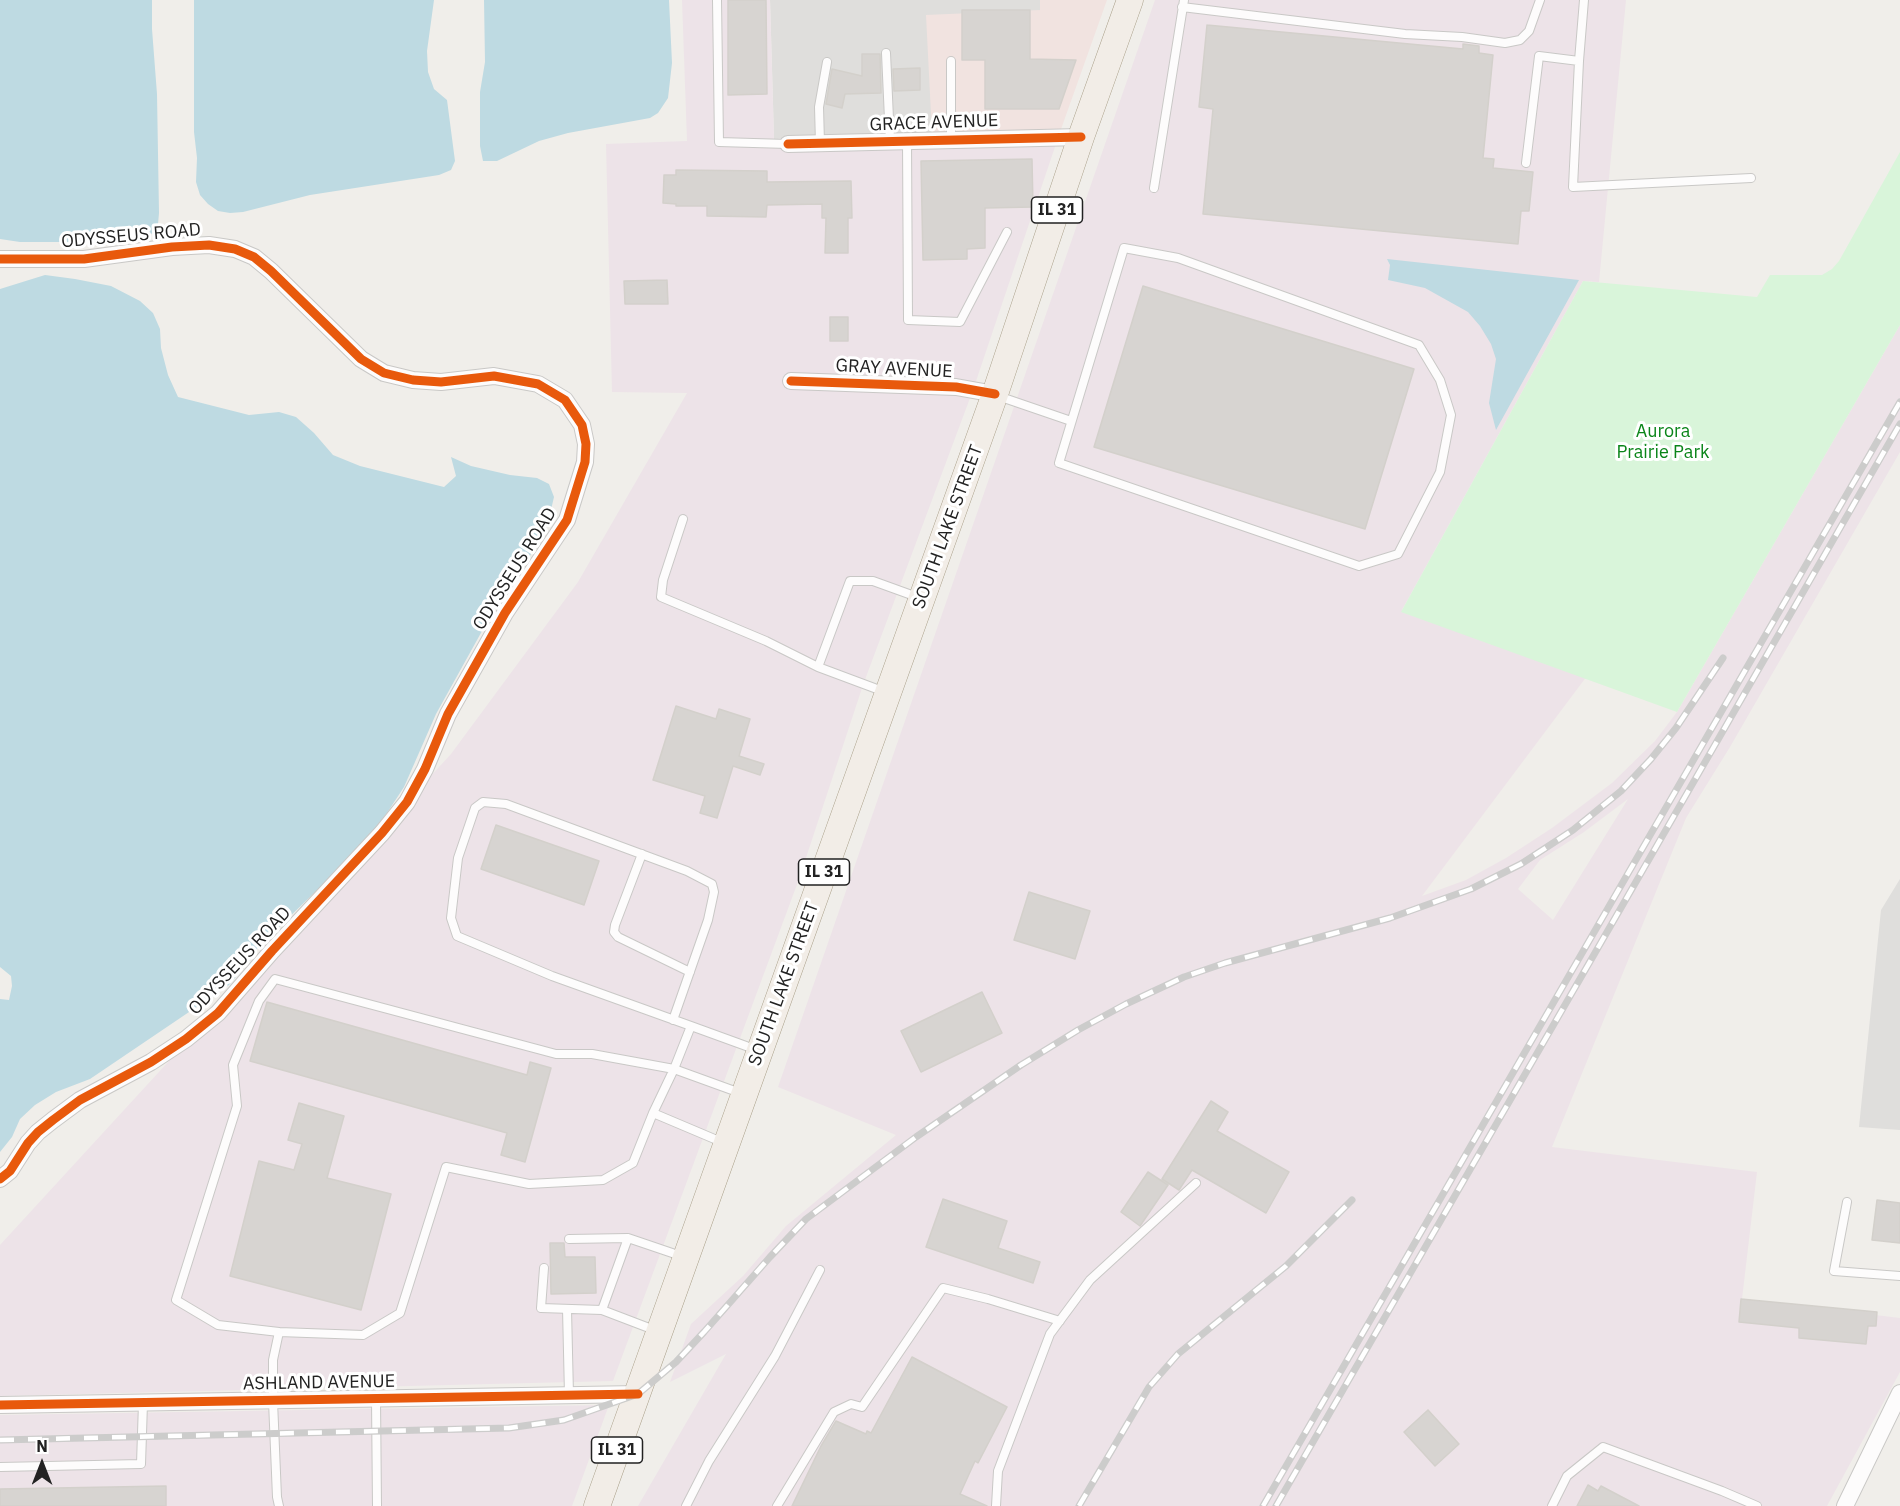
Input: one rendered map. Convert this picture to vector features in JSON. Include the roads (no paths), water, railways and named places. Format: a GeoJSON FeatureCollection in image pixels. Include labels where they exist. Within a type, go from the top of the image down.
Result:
{"type":"FeatureCollection","features":[{"type":"Feature","properties":{"kind":"main road","name":"IL 31"},"geometry":{"type":"LineString","coordinates":[[995,394],[1081,137],[1130,0]]}},
{"type":"Feature","properties":{"kind":"main road","name":"SOUTH LAKE STREET"},"geometry":{"type":"LineString","coordinates":[[597,1506],[995,394]]}},
{"type":"Feature","properties":{"kind":"street","name":"GRACE AVENUE"},"geometry":{"type":"LineString","coordinates":[[788,144],[1081,137]]}},
{"type":"Feature","properties":{"kind":"street","name":"ODYSSEUS ROAD"},"geometry":{"type":"LineString","coordinates":[[0,259],[84,259],[172,247],[209,245],[235,249],[254,257],[271,271],[362,359],[384,374],[413,380],[441,382],[494,376],[538,384],[565,400],[582,425],[586,444],[585,462],[567,520],[505,612],[448,714],[421,777],[407,802],[382,833],[272,951],[218,1013],[186,1039],[151,1062],[80,1100],[53,1120],[28,1143],[10,1171],[0,1179]]}},
{"type":"Feature","properties":{"kind":"street","name":"GRAY AVENUE"},"geometry":{"type":"LineString","coordinates":[[791,381],[956,387],[995,394]]}},
{"type":"Feature","properties":{"kind":"street"},"geometry":{"type":"LineString","coordinates":[[1845,1506],[1900,1393]]}},
{"type":"Feature","properties":{"kind":"street","name":"ASHLAND AVENUE"},"geometry":{"type":"LineString","coordinates":[[0,1405],[638,1394]]}},
{"type":"Feature","properties":{"kind":"lane"},"geometry":{"type":"LineString","coordinates":[[717,0],[718,142],[788,144]]}},
{"type":"Feature","properties":{"kind":"lane"},"geometry":{"type":"LineString","coordinates":[[1154,188],[1183,4],[1406,34],[1462,37],[1505,43],[1520,40],[1529,31],[1540,0]]}},
{"type":"Feature","properties":{"kind":"lane"},"geometry":{"type":"LineString","coordinates":[[1584,0],[1573,187],[1751,178]]}},
{"type":"Feature","properties":{"kind":"lane"},"geometry":{"type":"LineString","coordinates":[[886,53],[890,141]]}},
{"type":"Feature","properties":{"kind":"lane"},"geometry":{"type":"LineString","coordinates":[[1527,163],[1539,56],[1579,61]]}},
{"type":"Feature","properties":{"kind":"lane"},"geometry":{"type":"LineString","coordinates":[[951,61],[951,139]]}},
{"type":"Feature","properties":{"kind":"lane"},"geometry":{"type":"LineString","coordinates":[[820,143],[819,107],[826,62]]}},
{"type":"Feature","properties":{"kind":"lane"},"geometry":{"type":"LineString","coordinates":[[907,140],[908,320],[960,322],[1007,232]]}},
{"type":"Feature","properties":{"kind":"lane"},"geometry":{"type":"LineString","coordinates":[[1124,248],[1178,258],[1419,345],[1440,380],[1450,415],[1440,472],[1398,554],[1359,566],[1059,463],[1071,421],[1124,248]]}},
{"type":"Feature","properties":{"kind":"lane"},"geometry":{"type":"LineString","coordinates":[[995,394],[1071,421]]}},
{"type":"Feature","properties":{"kind":"lane"},"geometry":{"type":"LineString","coordinates":[[683,519],[663,580],[661,597],[766,641],[818,667],[888,693]]}},
{"type":"Feature","properties":{"kind":"lane"},"geometry":{"type":"LineString","coordinates":[[818,667],[850,581],[873,581],[922,599]]}},
{"type":"Feature","properties":{"kind":"lane"},"geometry":{"type":"LineString","coordinates":[[673,1020],[708,920],[714,892],[712,884],[687,871],[506,804],[483,802],[476,808],[458,858],[451,918],[457,936],[552,976],[673,1020],[760,1051]]}},
{"type":"Feature","properties":{"kind":"lane"},"geometry":{"type":"LineString","coordinates":[[642,854],[614,932],[618,937],[690,972]]}},
{"type":"Feature","properties":{"kind":"lane"},"geometry":{"type":"LineString","coordinates":[[691,1026],[674,1069],[633,1163],[603,1180],[529,1184],[446,1167],[400,1313],[363,1335],[279,1332],[218,1325],[176,1300],[237,1106],[233,1065],[259,1001],[275,978],[556,1054],[592,1054],[674,1069],[744,1095]]}},
{"type":"Feature","properties":{"kind":"lane"},"geometry":{"type":"LineString","coordinates":[[653,1113],[727,1145]]}},
{"type":"Feature","properties":{"kind":"lane"},"geometry":{"type":"LineString","coordinates":[[996,1506],[998,1471],[1050,1334],[1090,1280],[1196,1183]]}},
{"type":"Feature","properties":{"kind":"lane"},"geometry":{"type":"LineString","coordinates":[[1847,1202],[1834,1271],[1900,1276]]}},
{"type":"Feature","properties":{"kind":"lane"},"geometry":{"type":"LineString","coordinates":[[569,1239],[628,1238],[687,1258]]}},
{"type":"Feature","properties":{"kind":"lane"},"geometry":{"type":"LineString","coordinates":[[602,1310],[628,1238]]}},
{"type":"Feature","properties":{"kind":"lane"},"geometry":{"type":"LineString","coordinates":[[544,1268],[541,1308],[602,1310],[660,1332]]}},
{"type":"Feature","properties":{"kind":"lane"},"geometry":{"type":"LineString","coordinates":[[686,1506],[709,1461],[775,1356],[820,1269]]}},
{"type":"Feature","properties":{"kind":"lane"},"geometry":{"type":"LineString","coordinates":[[777,1506],[834,1412],[851,1404],[862,1407],[944,1288],[1060,1321]]}},
{"type":"Feature","properties":{"kind":"lane"},"geometry":{"type":"LineString","coordinates":[[567,1309],[569,1395]]}},
{"type":"Feature","properties":{"kind":"lane"},"geometry":{"type":"LineString","coordinates":[[279,1332],[273,1360],[279,1506]]}},
{"type":"Feature","properties":{"kind":"lane"},"geometry":{"type":"LineString","coordinates":[[376,1399],[376,1506]]}},
{"type":"Feature","properties":{"kind":"lane"},"geometry":{"type":"LineString","coordinates":[[0,1467],[141,1464],[143,1403]]}},
{"type":"Feature","properties":{"kind":"lane"},"geometry":{"type":"LineString","coordinates":[[1552,1506],[1567,1476],[1603,1447],[1756,1506]]}},
{"type":"Feature","properties":{"kind":"water"},"geometry":{"type":"Polygon","coordinates":[[[0,0],[152,0],[157,94],[159,213],[158,224],[153,233],[137,240],[116,242],[20,242],[0,239],[0,0]]]}},
{"type":"Feature","properties":{"kind":"water"},"geometry":{"type":"Polygon","coordinates":[[[194,0],[434,0],[427,51],[428,72],[434,89],[447,100],[455,161],[451,170],[439,175],[310,195],[243,212],[218,211],[200,195],[196,182],[194,0]]]}},
{"type":"Feature","properties":{"kind":"water"},"geometry":{"type":"Polygon","coordinates":[[[484,0],[669,0],[672,63],[668,98],[658,113],[650,118],[568,133],[539,141],[497,161],[483,161],[480,146],[480,92],[485,62],[484,0]]]}},
{"type":"Feature","properties":{"kind":"water"},"geometry":{"type":"Polygon","coordinates":[[[1387,259],[1579,280],[1496,430],[1489,403],[1496,359],[1491,344],[1480,326],[1468,312],[1425,288],[1388,280],[1390,265],[1387,259]]]}},
{"type":"Feature","properties":{"kind":"water"},"geometry":{"type":"Polygon","coordinates":[[[45,275],[111,286],[140,301],[153,313],[160,329],[161,348],[168,375],[178,397],[249,415],[279,412],[296,417],[333,455],[360,466],[444,487],[456,476],[451,457],[471,466],[510,475],[537,478],[549,484],[554,497],[550,514],[529,558],[492,613],[436,714],[404,787],[361,847],[273,933],[260,942],[253,957],[229,985],[90,1079],[56,1092],[35,1105],[20,1119],[12,1137],[0,1152],[0,999],[9,1000],[12,986],[11,976],[0,967],[0,289],[45,275]]]}},
{"type":"Feature","properties":{"kind":"railway"},"geometry":{"type":"LineString","coordinates":[[1263,1506],[1900,402]]}},
{"type":"Feature","properties":{"kind":"railway"},"geometry":{"type":"LineString","coordinates":[[1276,1506],[1900,424]]}},
{"type":"Feature","properties":{"kind":"railway"},"geometry":{"type":"LineString","coordinates":[[0,1440],[509,1428],[564,1420],[638,1394],[676,1362],[806,1219],[916,1137],[1021,1065],[1078,1030],[1184,977],[1225,963],[1390,918],[1471,889],[1521,864],[1573,830],[1621,791],[1651,759],[1676,728],[1723,658]]}},
{"type":"Feature","properties":{"kind":"railway"},"geometry":{"type":"LineString","coordinates":[[1079,1506],[1149,1387],[1178,1354],[1286,1266],[1352,1200]]}},
{"type":"Feature","properties":{"kind":"park label","name":"Aurora Prairie Park"},"geometry":{"type":"Point","coordinates":[1663,442]}}]}
